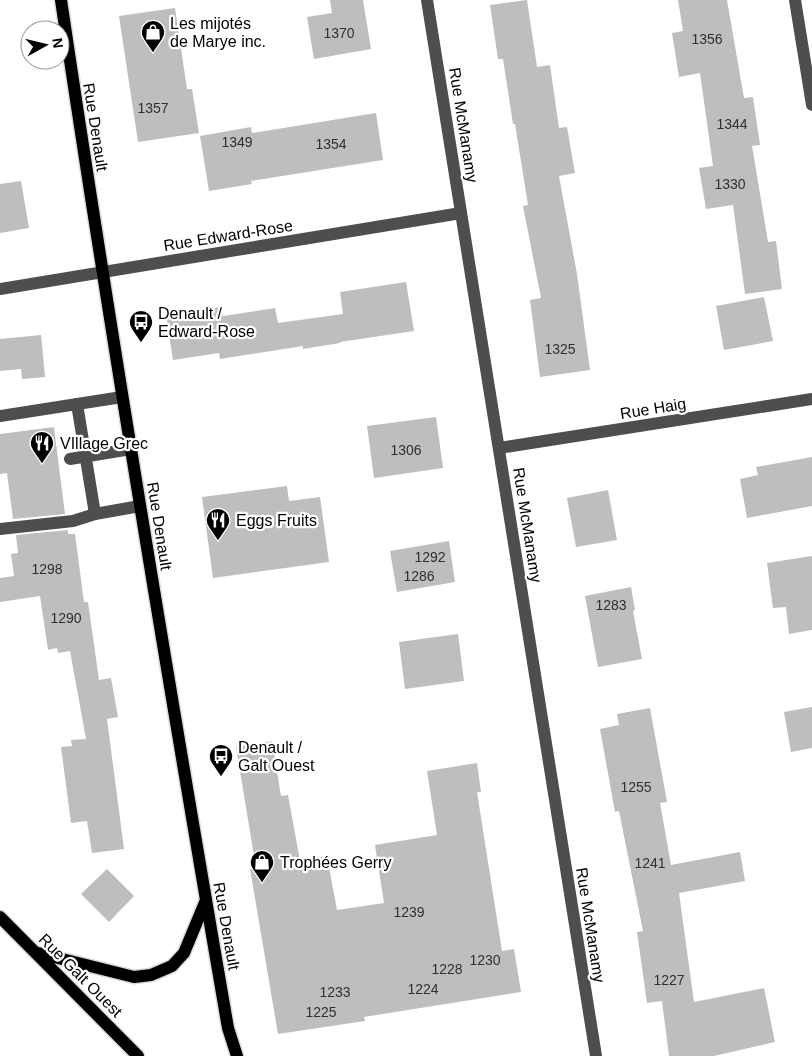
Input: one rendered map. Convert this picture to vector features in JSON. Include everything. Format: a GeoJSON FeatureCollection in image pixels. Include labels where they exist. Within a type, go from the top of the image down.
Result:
{"type":"FeatureCollection","features":[{"type":"Feature","properties":{"kind":"main road","name":"Rue Denault"},"geometry":{"type":"LineString","coordinates":[[60,0],[101,272],[228,1028],[236,1056]]}},
{"type":"Feature","properties":{"kind":"main road"},"geometry":{"type":"LineString","coordinates":[[38,953],[134,977],[151,975],[172,966],[184,953],[206,900]]}},
{"type":"Feature","properties":{"kind":"main road","name":"Rue Galt Ouest"},"geometry":{"type":"LineString","coordinates":[[0,918],[38,953],[138,1056]]}},
{"type":"Feature","properties":{"kind":"street","name":"Rue McManamy"},"geometry":{"type":"LineString","coordinates":[[427,0],[596,1056]]}},
{"type":"Feature","properties":{"kind":"street"},"geometry":{"type":"LineString","coordinates":[[795,0],[812,105]]}},
{"type":"Feature","properties":{"kind":"street","name":"Rue Edward-Rose"},"geometry":{"type":"LineString","coordinates":[[0,289],[461,213]]}},
{"type":"Feature","properties":{"kind":"street"},"geometry":{"type":"LineString","coordinates":[[0,416],[122,397]]}},
{"type":"Feature","properties":{"kind":"street","name":"Rue Haig"},"geometry":{"type":"LineString","coordinates":[[499,448],[812,399]]}},
{"type":"Feature","properties":{"kind":"street"},"geometry":{"type":"LineString","coordinates":[[77,404],[95,514]]}},
{"type":"Feature","properties":{"kind":"street"},"geometry":{"type":"LineString","coordinates":[[70,459],[131,450]]}},
{"type":"Feature","properties":{"kind":"street"},"geometry":{"type":"LineString","coordinates":[[0,529],[73,521],[95,514],[140,506]]}},
{"type":"Feature","properties":{"kind":"building"},"geometry":{"type":"Polygon","coordinates":[[[330,0],[363,0],[371,49],[314,59],[307,17],[332,13],[330,0]]]}},
{"type":"Feature","properties":{"kind":"building"},"geometry":{"type":"Polygon","coordinates":[[[527,0],[537,67],[550,65],[559,128],[567,127],[575,173],[559,176],[577,274],[590,370],[540,377],[530,300],[541,298],[523,206],[528,205],[515,124],[513,124],[503,59],[498,59],[490,5],[527,0]]]}},
{"type":"Feature","properties":{"kind":"building"},"geometry":{"type":"Polygon","coordinates":[[[678,0],[727,0],[744,98],[753,97],[760,145],[752,146],[768,242],[776,241],[782,289],[745,294],[733,205],[706,209],[699,168],[713,166],[700,73],[679,77],[672,33],[683,31],[678,0]]]}},
{"type":"Feature","properties":{"kind":"building","name":"Les mijotés de Marye inc."},"geometry":{"type":"Polygon","coordinates":[[[175,8],[187,89],[192,89],[199,133],[138,142],[119,16],[175,8]]]}},
{"type":"Feature","properties":{"kind":"building"},"geometry":{"type":"Polygon","coordinates":[[[376,113],[383,160],[251,181],[252,184],[209,191],[200,136],[251,127],[252,133],[376,113]]]}},
{"type":"Feature","properties":{"kind":"building"},"geometry":{"type":"Polygon","coordinates":[[[21,181],[29,228],[0,233],[0,184],[21,181]]]}},
{"type":"Feature","properties":{"kind":"building"},"geometry":{"type":"Polygon","coordinates":[[[406,282],[414,331],[303,349],[303,346],[220,359],[219,353],[173,360],[166,315],[221,307],[223,316],[275,308],[278,323],[343,314],[340,292],[406,282]]]}},
{"type":"Feature","properties":{"kind":"building"},"geometry":{"type":"Polygon","coordinates":[[[764,297],[773,341],[724,350],[716,306],[764,297]]]}},
{"type":"Feature","properties":{"kind":"building"},"geometry":{"type":"Polygon","coordinates":[[[41,335],[45,377],[22,379],[21,369],[0,371],[0,339],[41,335]]]}},
{"type":"Feature","properties":{"kind":"building"},"geometry":{"type":"Polygon","coordinates":[[[436,417],[443,468],[374,478],[367,426],[436,417]]]}},
{"type":"Feature","properties":{"kind":"building"},"geometry":{"type":"Polygon","coordinates":[[[54,427],[65,514],[13,519],[7,473],[0,474],[0,434],[54,427]]]}},
{"type":"Feature","properties":{"kind":"building"},"geometry":{"type":"Polygon","coordinates":[[[812,457],[812,506],[747,518],[740,479],[758,475],[756,467],[812,457]]]}},
{"type":"Feature","properties":{"kind":"building"},"geometry":{"type":"Polygon","coordinates":[[[287,486],[289,501],[320,497],[329,562],[213,578],[202,497],[287,486]]]}},
{"type":"Feature","properties":{"kind":"building"},"geometry":{"type":"Polygon","coordinates":[[[608,490],[617,540],[576,547],[567,498],[608,490]]]}},
{"type":"Feature","properties":{"kind":"building"},"geometry":{"type":"Polygon","coordinates":[[[68,530],[68,534],[75,534],[84,602],[88,602],[99,680],[111,678],[118,717],[107,719],[124,849],[92,853],[87,821],[71,823],[61,747],[72,746],[71,740],[86,739],[70,651],[58,653],[57,648],[48,650],[40,596],[0,602],[0,578],[14,576],[11,554],[18,553],[16,535],[68,530]]]}},
{"type":"Feature","properties":{"kind":"building"},"geometry":{"type":"Polygon","coordinates":[[[449,541],[455,582],[397,592],[390,551],[449,541]]]}},
{"type":"Feature","properties":{"kind":"building"},"geometry":{"type":"Polygon","coordinates":[[[812,556],[812,630],[789,634],[786,607],[773,608],[767,563],[812,556]]]}},
{"type":"Feature","properties":{"kind":"building"},"geometry":{"type":"Polygon","coordinates":[[[631,587],[635,610],[633,611],[642,659],[598,667],[585,596],[631,587]]]}},
{"type":"Feature","properties":{"kind":"building"},"geometry":{"type":"Polygon","coordinates":[[[458,634],[464,681],[405,689],[399,642],[458,634]]]}},
{"type":"Feature","properties":{"kind":"building"},"geometry":{"type":"Polygon","coordinates":[[[812,707],[812,748],[791,752],[784,712],[812,707]]]}},
{"type":"Feature","properties":{"kind":"building"},"geometry":{"type":"Polygon","coordinates":[[[650,708],[667,802],[660,803],[671,865],[740,852],[745,881],[679,893],[694,1002],[764,988],[775,1042],[714,1056],[669,1056],[662,1001],[647,1003],[637,932],[643,931],[619,811],[615,812],[600,729],[619,725],[617,714],[650,708]]]}},
{"type":"Feature","properties":{"kind":"building"},"geometry":{"type":"Polygon","coordinates":[[[272,741],[281,796],[288,795],[300,861],[327,856],[337,910],[384,903],[375,845],[437,835],[427,771],[477,763],[481,792],[477,792],[502,951],[514,949],[521,992],[364,1017],[365,1021],[278,1034],[250,869],[256,868],[236,747],[272,741]]]}},
{"type":"Feature","properties":{"kind":"building"},"geometry":{"type":"Polygon","coordinates":[[[107,869],[134,896],[109,922],[81,894],[107,869]]]}},
{"type":"Feature","properties":{"kind":"place","name":"Les mijotés de Marye inc."},"geometry":{"type":"Point","coordinates":[153,53]}},
{"type":"Feature","properties":{"kind":"place","name":"Denault / Edward-Rose"},"geometry":{"type":"Point","coordinates":[141,343]}},
{"type":"Feature","properties":{"kind":"place","name":"VIllage Grec"},"geometry":{"type":"Point","coordinates":[42,464]}},
{"type":"Feature","properties":{"kind":"place","name":"Eggs Fruits"},"geometry":{"type":"Point","coordinates":[218,541]}},
{"type":"Feature","properties":{"kind":"place","name":"Denault / Galt Ouest"},"geometry":{"type":"Point","coordinates":[221,777]}},
{"type":"Feature","properties":{"kind":"place","name":"Trophées Gerry"},"geometry":{"type":"Point","coordinates":[262,883]}}]}
